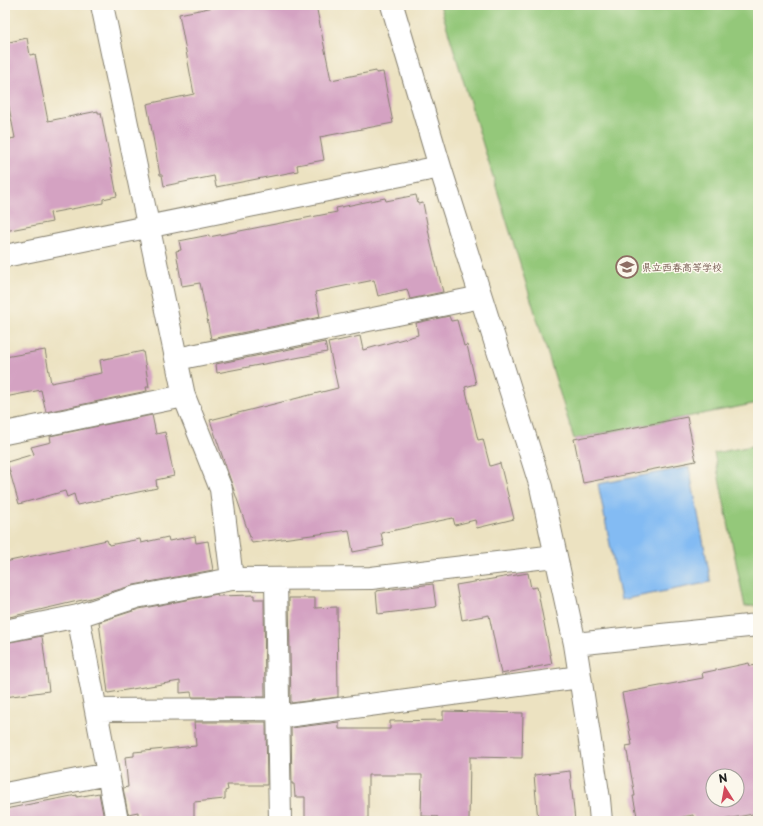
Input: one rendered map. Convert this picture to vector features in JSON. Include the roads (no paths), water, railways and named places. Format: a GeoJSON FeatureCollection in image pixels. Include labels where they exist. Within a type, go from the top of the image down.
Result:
{"type":"FeatureCollection","features":[{"type":"Feature","properties":{"kind":"street"},"geometry":{"type":"LineString","coordinates":[[102,5],[184,396],[221,489],[232,579]]}},
{"type":"Feature","properties":{"kind":"street"},"geometry":{"type":"LineString","coordinates":[[392,5],[440,167],[541,487],[575,644],[601,821]]}},
{"type":"Feature","properties":{"kind":"street"},"geometry":{"type":"LineString","coordinates":[[5,256],[440,167]]}},
{"type":"Feature","properties":{"kind":"street"},"geometry":{"type":"LineString","coordinates":[[177,360],[481,297]]}},
{"type":"Feature","properties":{"kind":"street"},"geometry":{"type":"LineString","coordinates":[[5,433],[184,396]]}},
{"type":"Feature","properties":{"kind":"street"},"geometry":{"type":"LineString","coordinates":[[5,631],[78,616],[136,597],[232,579],[371,578],[555,556]]}},
{"type":"Feature","properties":{"kind":"street"},"geometry":{"type":"LineString","coordinates":[[276,578],[280,821]]}},
{"type":"Feature","properties":{"kind":"street"},"geometry":{"type":"LineString","coordinates":[[78,616],[117,821]]}},
{"type":"Feature","properties":{"kind":"street"},"geometry":{"type":"LineString","coordinates":[[575,644],[758,624]]}},
{"type":"Feature","properties":{"kind":"street"},"geometry":{"type":"LineString","coordinates":[[96,710],[278,713],[580,677]]}},
{"type":"Feature","properties":{"kind":"street"},"geometry":{"type":"LineString","coordinates":[[5,794],[108,774]]}},
{"type":"Feature","properties":{"kind":"water"},"geometry":{"type":"Polygon","coordinates":[[[689,467],[711,582],[621,600],[598,484],[689,467]]]}},
{"type":"Feature","properties":{"kind":"place","name":"県立西春高等学校"},"geometry":{"type":"Point","coordinates":[627,267]}}]}
